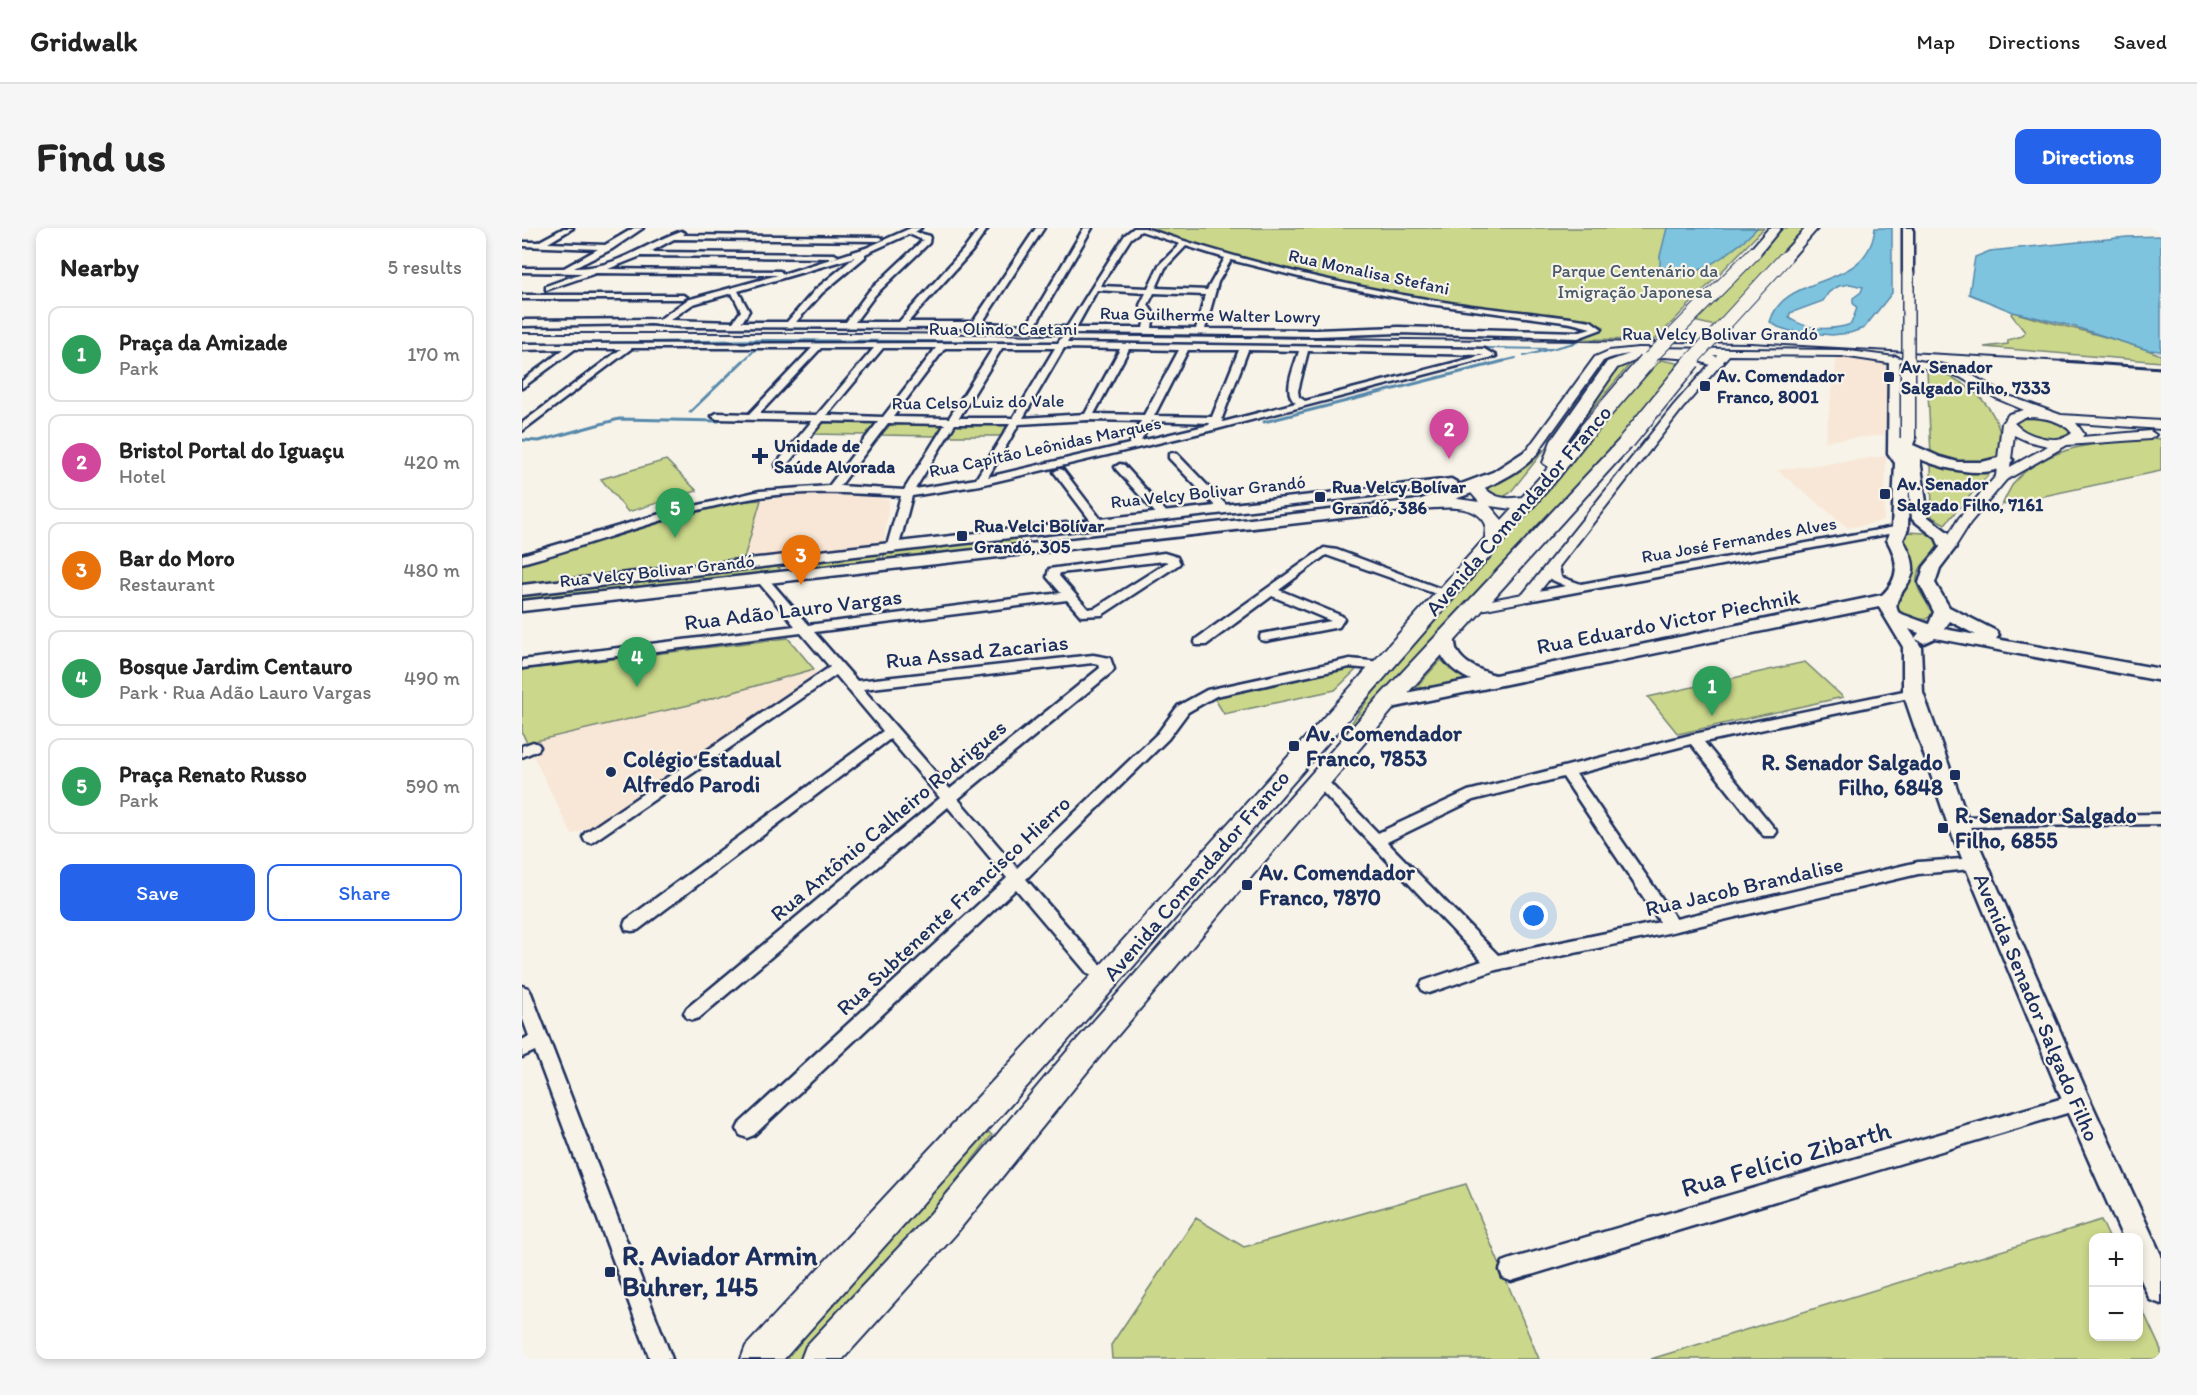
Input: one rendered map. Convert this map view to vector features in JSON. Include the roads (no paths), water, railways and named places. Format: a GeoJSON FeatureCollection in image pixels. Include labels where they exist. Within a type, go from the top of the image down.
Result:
{"type":"FeatureCollection","features":[{"type":"Feature","properties":{"kind":"highway","name":"Avenida Comendador Franco"},"geometry":{"type":"LineString","coordinates":[[759,1359],[1108,976],[1553,473],[1654,353],[1754,253],[1775,228]]}},
{"type":"Feature","properties":{"kind":"highway","name":"Avenida Comendador Franco"},"geometry":{"type":"LineString","coordinates":[[819,1359],[943,1224],[1080,1058],[1386,703],[1627,441],[1688,365],[1812,228]]}},
{"type":"Feature","properties":{"kind":"highway"},"geometry":{"type":"LineString","coordinates":[[1553,473],[1551,462],[1559,441],[1612,365],[1623,358],[1641,355],[1719,356]]}},
{"type":"Feature","properties":{"kind":"highway"},"geometry":{"type":"LineString","coordinates":[[1474,486],[1479,495],[1496,502],[1528,501]]}},
{"type":"Feature","properties":{"kind":"highway"},"geometry":{"type":"LineString","coordinates":[[1421,504],[1461,503],[1480,509],[1492,517],[1495,525],[1494,539]]}},
{"type":"Feature","properties":{"kind":"highway"},"geometry":{"type":"LineString","coordinates":[[1080,1058],[1079,1044],[1087,1028],[1114,994],[1113,984],[1108,976]]}},
{"type":"Feature","properties":{"kind":"main road"},"geometry":{"type":"LineString","coordinates":[[1908,228],[1911,443],[1920,519],[1943,537],[1948,547],[1932,567],[1927,582],[1942,610],[1942,624],[1912,647],[1887,609],[1888,599],[1899,590],[1906,563],[1904,554],[1895,540],[1900,529],[1902,464],[1911,443]]}},
{"type":"Feature","properties":{"kind":"main road"},"geometry":{"type":"LineString","coordinates":[[1895,360],[1895,453],[1902,464]]}},
{"type":"Feature","properties":{"kind":"main road"},"geometry":{"type":"LineString","coordinates":[[1911,443],[1939,462],[1958,467],[1986,467],[2006,460]]}},
{"type":"Feature","properties":{"kind":"main road","name":"Rua Velcy Bolivar Grandó"},"geometry":{"type":"LineString","coordinates":[[522,606],[1421,504],[1474,486],[1527,459],[1533,450]]}},
{"type":"Feature","properties":{"kind":"main road","name":"Rua Velcy Bolivar Grandó"},"geometry":{"type":"LineString","coordinates":[[522,590],[1403,490],[1479,477],[1533,450]]}},
{"type":"Feature","properties":{"kind":"main road"},"geometry":{"type":"LineString","coordinates":[[1350,512],[1414,498],[1413,495],[1403,490]]}},
{"type":"Feature","properties":{"kind":"main road"},"geometry":{"type":"LineString","coordinates":[[1059,546],[1048,542],[1047,538],[1098,523]]}},
{"type":"Feature","properties":{"kind":"main road"},"geometry":{"type":"LineString","coordinates":[[1900,529],[1923,528],[1935,531]]}},
{"type":"Feature","properties":{"kind":"main road"},"geometry":{"type":"LineString","coordinates":[[1015,551],[1025,547],[1029,542],[1028,536],[1020,533]]}},
{"type":"Feature","properties":{"kind":"main road","name":"Rua Eduardo Victor Piechnik"},"geometry":{"type":"LineString","coordinates":[[1386,703],[1849,609],[1888,599]]}},
{"type":"Feature","properties":{"kind":"main road","name":"Rua Eduardo Victor Piechnik"},"geometry":{"type":"LineString","coordinates":[[1849,609],[1892,617],[1932,632],[2021,648]]}},
{"type":"Feature","properties":{"kind":"main road"},"geometry":{"type":"LineString","coordinates":[[1942,610],[1971,627],[2021,648],[2161,675]]}},
{"type":"Feature","properties":{"kind":"main road","name":"Rua Eduardo Victor Piechnik"},"geometry":{"type":"LineString","coordinates":[[1446,636],[1445,645],[1449,656],[1457,664],[1474,675],[1497,681]]}},
{"type":"Feature","properties":{"kind":"main road","name":"Avenida Senador Salgado Filho"},"geometry":{"type":"LineString","coordinates":[[1912,647],[1913,693],[1958,822],[2077,1102],[2136,1233]]}},
{"type":"Feature","properties":{"kind":"main road","name":"Avenida Senador Salgado Filho"},"geometry":{"type":"LineString","coordinates":[[2143,1248],[2159,1280]]}},
{"type":"Feature","properties":{"kind":"street"},"geometry":{"type":"LineString","coordinates":[[522,254],[569,228]]}},
{"type":"Feature","properties":{"kind":"street"},"geometry":{"type":"LineString","coordinates":[[531,308],[549,288],[553,278],[639,228]]}},
{"type":"Feature","properties":{"kind":"street"},"geometry":{"type":"LineString","coordinates":[[549,288],[640,254],[688,228]]}},
{"type":"Feature","properties":{"kind":"street"},"geometry":{"type":"LineString","coordinates":[[732,238],[745,228]]}},
{"type":"Feature","properties":{"kind":"street"},"geometry":{"type":"LineString","coordinates":[[786,238],[799,228]]}},
{"type":"Feature","properties":{"kind":"street"},"geometry":{"type":"LineString","coordinates":[[836,239],[849,228]]}},
{"type":"Feature","properties":{"kind":"street"},"geometry":{"type":"LineString","coordinates":[[902,324],[969,249],[984,228]]}},
{"type":"Feature","properties":{"kind":"street"},"geometry":{"type":"LineString","coordinates":[[976,325],[1040,228]]}},
{"type":"Feature","properties":{"kind":"street"},"geometry":{"type":"LineString","coordinates":[[1030,327],[1088,228]]}},
{"type":"Feature","properties":{"kind":"street"},"geometry":{"type":"LineString","coordinates":[[980,482],[1095,288],[1128,237],[1138,228]]}},
{"type":"Feature","properties":{"kind":"street","name":"Rua Monalisa Stefani"},"geometry":{"type":"LineString","coordinates":[[1138,228],[1184,244],[1230,256],[1430,302],[1597,326],[1598,329],[1592,332],[1578,335]]}},
{"type":"Feature","properties":{"kind":"street"},"geometry":{"type":"LineString","coordinates":[[662,322],[690,302],[793,274],[869,249],[910,229]]}},
{"type":"Feature","properties":{"kind":"street"},"geometry":{"type":"LineString","coordinates":[[531,308],[683,297],[783,273],[910,229],[927,238],[926,242],[873,293],[849,324]]}},
{"type":"Feature","properties":{"kind":"street"},"geometry":{"type":"LineString","coordinates":[[624,238],[635,239]]}},
{"type":"Feature","properties":{"kind":"street"},"geometry":{"type":"LineString","coordinates":[[645,240],[879,239]]}},
{"type":"Feature","properties":{"kind":"street"},"geometry":{"type":"LineString","coordinates":[[522,244],[609,247]]}},
{"type":"Feature","properties":{"kind":"street"},"geometry":{"type":"LineString","coordinates":[[1147,330],[1150,314],[1144,305],[1162,267],[1184,244]]}},
{"type":"Feature","properties":{"kind":"street"},"geometry":{"type":"LineString","coordinates":[[790,324],[819,291],[869,249]]}},
{"type":"Feature","properties":{"kind":"street"},"geometry":{"type":"LineString","coordinates":[[640,254],[834,256]]}},
{"type":"Feature","properties":{"kind":"street"},"geometry":{"type":"LineString","coordinates":[[1200,331],[1210,293],[1221,266],[1230,256]]}},
{"type":"Feature","properties":{"kind":"street"},"geometry":{"type":"LineString","coordinates":[[522,270],[793,274]]}},
{"type":"Feature","properties":{"kind":"street"},"geometry":{"type":"LineString","coordinates":[[1095,288],[1210,293]]}},
{"type":"Feature","properties":{"kind":"street"},"geometry":{"type":"LineString","coordinates":[[734,290],[745,311],[736,324]]}},
{"type":"Feature","properties":{"kind":"street"},"geometry":{"type":"LineString","coordinates":[[522,297],[531,308]]}},
{"type":"Feature","properties":{"kind":"street"},"geometry":{"type":"LineString","coordinates":[[651,321],[683,297]]}},
{"type":"Feature","properties":{"kind":"street","name":"Rua Guilherme Walter Lowry"},"geometry":{"type":"LineString","coordinates":[[522,323],[651,321],[736,324],[976,325],[1030,327],[1069,333],[1147,330],[1316,333],[1400,330],[1578,335]]}},
{"type":"Feature","properties":{"kind":"street"},"geometry":{"type":"LineString","coordinates":[[752,416],[819,345]]}},
{"type":"Feature","properties":{"kind":"street"},"geometry":{"type":"LineString","coordinates":[[780,466],[881,345]]}},
{"type":"Feature","properties":{"kind":"street"},"geometry":{"type":"LineString","coordinates":[[522,385],[574,346]]}},
{"type":"Feature","properties":{"kind":"street"},"geometry":{"type":"LineString","coordinates":[[522,428],[630,346]]}},
{"type":"Feature","properties":{"kind":"street"},"geometry":{"type":"LineString","coordinates":[[832,489],[942,346]]}},
{"type":"Feature","properties":{"kind":"street"},"geometry":{"type":"LineString","coordinates":[[892,549],[907,493],[999,346]]}},
{"type":"Feature","properties":{"kind":"street"},"geometry":{"type":"LineString","coordinates":[[1088,417],[1126,346]]}},
{"type":"Feature","properties":{"kind":"street","name":"Rua Olindo Caetani"},"geometry":{"type":"LineString","coordinates":[[522,347],[1126,346],[1484,352]]}},
{"type":"Feature","properties":{"kind":"street"},"geometry":{"type":"LineString","coordinates":[[1133,446],[1185,347]]}},
{"type":"Feature","properties":{"kind":"street"},"geometry":{"type":"LineString","coordinates":[[1214,424],[1245,347]]}},
{"type":"Feature","properties":{"kind":"street"},"geometry":{"type":"LineString","coordinates":[[1304,348],[1293,391],[1295,398],[1304,404]]}},
{"type":"Feature","properties":{"kind":"street","name":"Rua Velcy Bolivar Grandó"},"geometry":{"type":"LineString","coordinates":[[1533,450],[1560,416],[1599,359],[1609,354],[1638,351],[1719,356],[1842,353],[1895,360],[1944,368],[1964,375],[2002,397],[2052,417]]}},
{"type":"Feature","properties":{"kind":"street","name":"Rua Capitão Leônidas Marques"},"geometry":{"type":"LineString","coordinates":[[522,559],[702,506],[760,494],[832,489],[907,493],[980,482],[1133,446],[1214,424],[1240,421],[1492,356],[1484,352]]}},
{"type":"Feature","properties":{"kind":"street"},"geometry":{"type":"LineString","coordinates":[[1528,597],[1719,356]]}},
{"type":"Feature","properties":{"kind":"street","name":"Rua Velcy Bolivar Grandó"},"geometry":{"type":"LineString","coordinates":[[1919,364],[1979,390],[2003,418],[2031,438],[2067,441]]}},
{"type":"Feature","properties":{"kind":"street"},"geometry":{"type":"LineString","coordinates":[[2001,477],[2006,460],[2003,418],[2018,415],[2161,425]]}},
{"type":"Feature","properties":{"kind":"street","name":"Rua Celso Luiz do Vale"},"geometry":{"type":"LineString","coordinates":[[717,416],[952,421],[1015,421],[1088,417],[1147,418],[1214,424]]}},
{"type":"Feature","properties":{"kind":"street"},"geometry":{"type":"LineString","coordinates":[[1948,547],[1964,521],[2001,477],[2078,435],[2077,430],[2052,417]]}},
{"type":"Feature","properties":{"kind":"street"},"geometry":{"type":"LineString","coordinates":[[2067,441],[2161,435]]}},
{"type":"Feature","properties":{"kind":"street"},"geometry":{"type":"LineString","coordinates":[[1173,456],[1225,510]]}},
{"type":"Feature","properties":{"kind":"street"},"geometry":{"type":"LineString","coordinates":[[1120,467],[1164,516]]}},
{"type":"Feature","properties":{"kind":"street"},"geometry":{"type":"LineString","coordinates":[[1059,472],[1098,523]]}},
{"type":"Feature","properties":{"kind":"street"},"geometry":{"type":"LineString","coordinates":[[1935,531],[1964,521]]}},
{"type":"Feature","properties":{"kind":"street","name":"Rua José Fernandes Alves"},"geometry":{"type":"LineString","coordinates":[[1528,597],[1900,529]]}},
{"type":"Feature","properties":{"kind":"street"},"geometry":{"type":"LineString","coordinates":[[1201,642],[1324,551],[1334,552],[1446,593]]}},
{"type":"Feature","properties":{"kind":"street"},"geometry":{"type":"LineString","coordinates":[[1164,557],[1173,559],[1174,563],[1098,612],[1085,613],[1070,596],[1053,577],[1053,572],[1164,557]]}},
{"type":"Feature","properties":{"kind":"street","name":"Rua José Fernandes Alves"},"geometry":{"type":"LineString","coordinates":[[1552,566],[1556,579],[1571,586],[1583,587]]}},
{"type":"Feature","properties":{"kind":"street"},"geometry":{"type":"LineString","coordinates":[[761,579],[1094,969],[1108,976]]}},
{"type":"Feature","properties":{"kind":"street"},"geometry":{"type":"LineString","coordinates":[[1266,637],[1330,626],[1338,619],[1271,591]]}},
{"type":"Feature","properties":{"kind":"street","name":"Rua Adão Lauro Vargas"},"geometry":{"type":"LineString","coordinates":[[522,664],[1070,596]]}},
{"type":"Feature","properties":{"kind":"street","name":"Avenida Comendador Franco"},"geometry":{"type":"LineString","coordinates":[[1474,607],[1528,597]]}},
{"type":"Feature","properties":{"kind":"street","name":"Rua Assad Zacarias"},"geometry":{"type":"LineString","coordinates":[[853,686],[1092,659],[1105,661]]}},
{"type":"Feature","properties":{"kind":"street","name":"Rua Antônio Calheiro Rodrigues"},"geometry":{"type":"LineString","coordinates":[[693,1013],[1107,669],[1105,661]]}},
{"type":"Feature","properties":{"kind":"street","name":"Rua Subtenente Francisco Hierro"},"geometry":{"type":"LineString","coordinates":[[747,1129],[1017,878],[1163,736],[1184,709],[1212,693],[1350,663],[1381,666]]}},
{"type":"Feature","properties":{"kind":"street"},"geometry":{"type":"LineString","coordinates":[[591,837],[838,668]]}},
{"type":"Feature","properties":{"kind":"street"},"geometry":{"type":"LineString","coordinates":[[1377,840],[1468,795],[1694,738],[1913,693]]}},
{"type":"Feature","properties":{"kind":"street"},"geometry":{"type":"LineString","coordinates":[[632,924],[892,731]]}},
{"type":"Feature","properties":{"kind":"street"},"geometry":{"type":"LineString","coordinates":[[1694,738],[1769,832]]}},
{"type":"Feature","properties":{"kind":"street"},"geometry":{"type":"LineString","coordinates":[[1566,771],[1672,926]]}},
{"type":"Feature","properties":{"kind":"street"},"geometry":{"type":"LineString","coordinates":[[1319,781],[1495,963]]}},
{"type":"Feature","properties":{"kind":"street"},"geometry":{"type":"LineString","coordinates":[[1958,822],[2161,819]]}},
{"type":"Feature","properties":{"kind":"street","name":"Rua Jacob Brandalise"},"geometry":{"type":"LineString","coordinates":[[1429,986],[1495,963],[1672,926],[1918,868],[1976,864]]}},
{"type":"Feature","properties":{"kind":"street"},"geometry":{"type":"LineString","coordinates":[[522,993],[531,1044],[661,1359]]}},
{"type":"Feature","properties":{"kind":"street","name":"Rua Felício Zibarth"},"geometry":{"type":"LineString","coordinates":[[1510,1270],[2077,1102]]}},
{"type":"Feature","properties":{"kind":"water"},"geometry":{"type":"Polygon","coordinates":[[[1667,228],[1757,228],[1712,264],[1683,276],[1670,276],[1660,272],[1660,256],[1667,228]]]}},
{"type":"Feature","properties":{"kind":"water"},"geometry":{"type":"Polygon","coordinates":[[[1875,228],[1892,228],[1892,293],[1864,328],[1850,333],[1832,335],[1790,331],[1770,322],[1778,306],[1791,295],[1842,273],[1858,263],[1869,249],[1875,228]],[[1850,284],[1839,286],[1829,292],[1823,301],[1790,313],[1789,318],[1803,325],[1819,328],[1835,328],[1851,324],[1857,308],[1853,303],[1853,298],[1861,292],[1863,287],[1850,284]]]}},
{"type":"Feature","properties":{"kind":"water"},"geometry":{"type":"Polygon","coordinates":[[[2161,236],[2161,351],[2148,350],[2072,326],[2013,312],[1969,294],[1975,257],[1990,251],[2127,237],[2161,236]]]}},
{"type":"Feature","properties":{"kind":"waterway"},"geometry":{"type":"LineString","coordinates":[[522,344],[765,340]]}},
{"type":"Feature","properties":{"kind":"waterway"},"geometry":{"type":"LineString","coordinates":[[766,340],[1057,342]]}},
{"type":"Feature","properties":{"kind":"waterway"},"geometry":{"type":"LineString","coordinates":[[1070,342],[1550,349]]}},
{"type":"Feature","properties":{"kind":"waterway"},"geometry":{"type":"LineString","coordinates":[[1524,356],[1578,342]]}},
{"type":"Feature","properties":{"kind":"waterway"},"geometry":{"type":"LineString","coordinates":[[742,362],[758,347]]}},
{"type":"Feature","properties":{"kind":"waterway"},"geometry":{"type":"LineString","coordinates":[[1499,362],[1516,358]]}},
{"type":"Feature","properties":{"kind":"waterway"},"geometry":{"type":"LineString","coordinates":[[690,412],[743,361]]}},
{"type":"Feature","properties":{"kind":"waterway"},"geometry":{"type":"LineString","coordinates":[[1264,422],[1504,361]]}},
{"type":"Feature","properties":{"kind":"waterway"},"geometry":{"type":"LineString","coordinates":[[522,440],[539,441],[619,419],[719,421]]}},
{"type":"Feature","properties":{"kind":"railway"},"geometry":{"type":"LineString","coordinates":[[522,333],[887,333],[1751,343],[2083,362]]}},
{"type":"Feature","properties":{"kind":"railway"},"geometry":{"type":"LineString","coordinates":[[2062,361],[2161,368]]}},
{"type":"Feature","properties":{"kind":"place","name":"Av. Senador Salgado Filho, 7333"},"geometry":{"type":"Point","coordinates":[1889,377]}},
{"type":"Feature","properties":{"kind":"place","name":"Av. Comendador Franco, 8001"},"geometry":{"type":"Point","coordinates":[1705,386]}},
{"type":"Feature","properties":{"kind":"place","name":"Unidade de Saúde Alvorada"},"geometry":{"type":"Point","coordinates":[760,456]}},
{"type":"Feature","properties":{"kind":"place","name":"Bristol Portal do Iguaçu"},"geometry":{"type":"Point","coordinates":[1449,459]}},
{"type":"Feature","properties":{"kind":"place","name":"Av. Senador Salgado Filho, 7161"},"geometry":{"type":"Point","coordinates":[1885,494]}},
{"type":"Feature","properties":{"kind":"place","name":"Rua Velcy Bolívar Grandó, 386"},"geometry":{"type":"Point","coordinates":[1320,497]}},
{"type":"Feature","properties":{"kind":"place","name":"Rua Velci Bolívar Grandó, 305"},"geometry":{"type":"Point","coordinates":[962,536]}},
{"type":"Feature","properties":{"kind":"place","name":"Praça Renato Russo"},"geometry":{"type":"Point","coordinates":[675,538]}},
{"type":"Feature","properties":{"kind":"place","name":"Bar do Moro"},"geometry":{"type":"Point","coordinates":[801,585]}},
{"type":"Feature","properties":{"kind":"place","name":"Bosque Jardim Centauro"},"geometry":{"type":"Point","coordinates":[637,687]}},
{"type":"Feature","properties":{"kind":"place","name":"Praça da Amizade"},"geometry":{"type":"Point","coordinates":[1712,716]}},
{"type":"Feature","properties":{"kind":"place","name":"Av. Comendador Franco, 7853"},"geometry":{"type":"Point","coordinates":[1294,746]}},
{"type":"Feature","properties":{"kind":"place","name":"Colégio Estadual Alfredo Parodi"},"geometry":{"type":"Point","coordinates":[611,772]}},
{"type":"Feature","properties":{"kind":"place","name":"R. Senador Salgado Filho, 6848"},"geometry":{"type":"Point","coordinates":[1955,775]}},
{"type":"Feature","properties":{"kind":"place","name":"R. Senador Salgado Filho, 6855"},"geometry":{"type":"Point","coordinates":[1943,828]}},
{"type":"Feature","properties":{"kind":"place","name":"Av. Comendador Franco, 7870"},"geometry":{"type":"Point","coordinates":[1247,885]}},
{"type":"Feature","properties":{"kind":"place","name":"R. Aviador Armin Buhrer, 145"},"geometry":{"type":"Point","coordinates":[610,1272]}},
{"type":"Feature","properties":{"kind":"park label","name":"Parque Centenário da Imigração Japonesa"},"geometry":{"type":"Point","coordinates":[1635,281]}}]}
